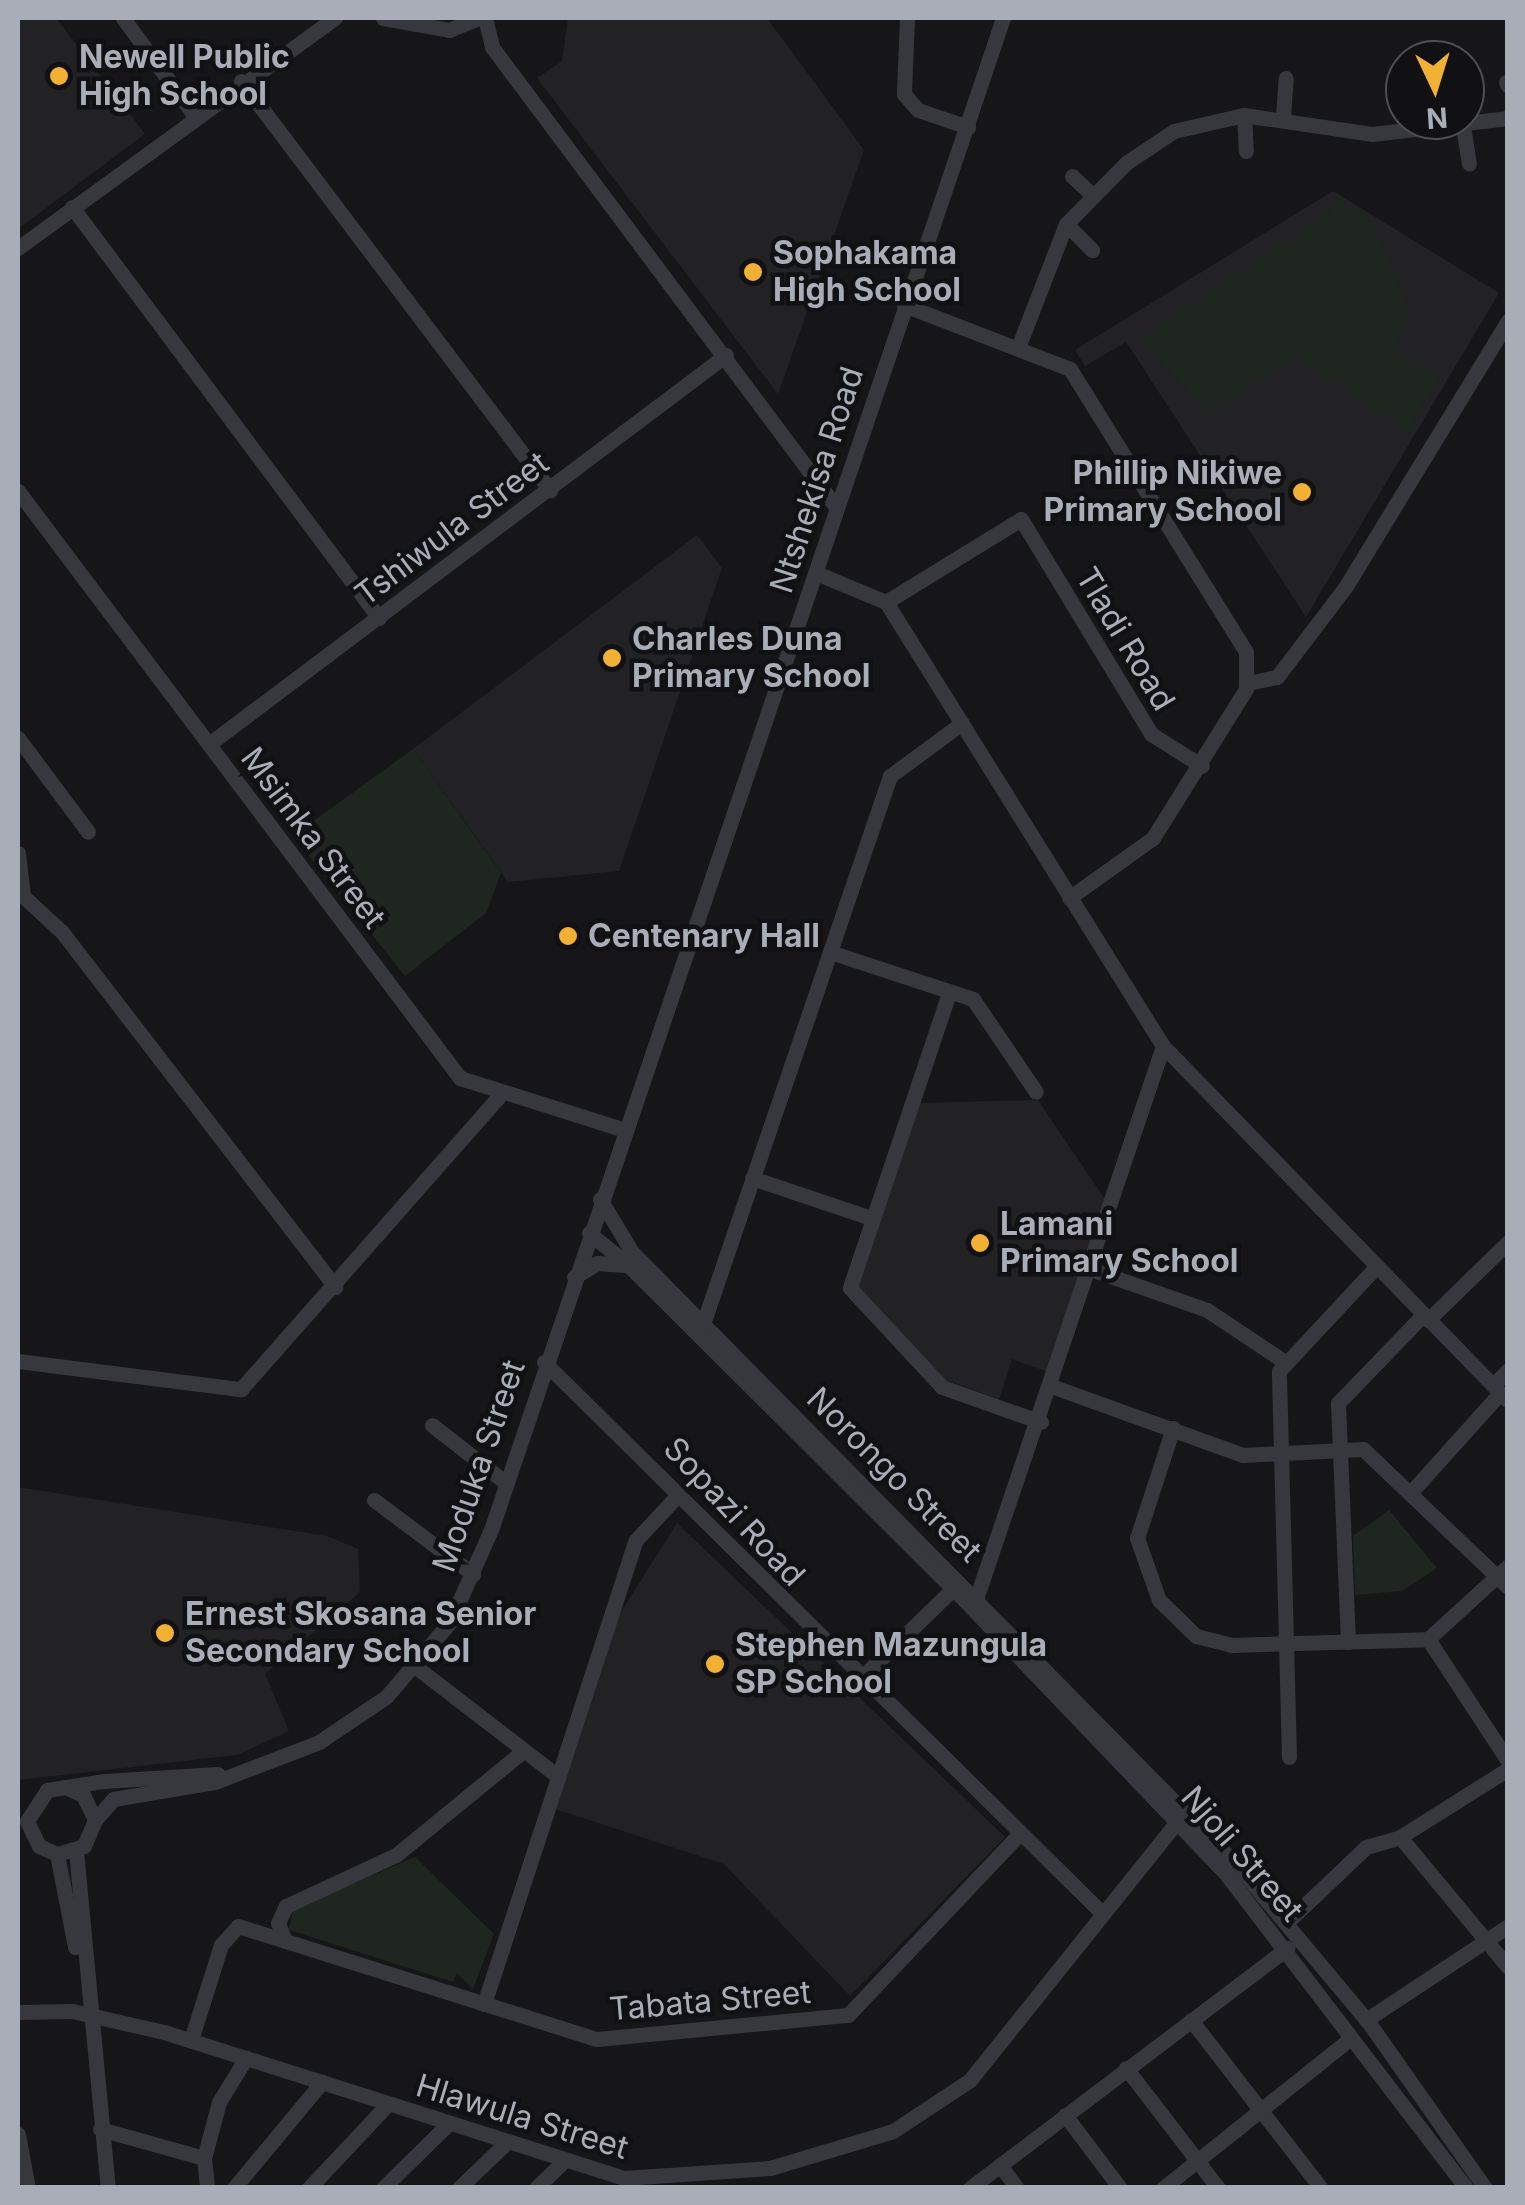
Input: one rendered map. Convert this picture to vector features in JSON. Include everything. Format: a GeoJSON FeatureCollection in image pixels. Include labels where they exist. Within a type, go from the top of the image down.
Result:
{"type":"FeatureCollection","features":[{"type":"Feature","properties":{"kind":"street"},"geometry":{"type":"LineString","coordinates":[[123,18],[195,116]]}},
{"type":"Feature","properties":{"kind":"street"},"geometry":{"type":"LineString","coordinates":[[18,248],[319,20],[335,18]]}},
{"type":"Feature","properties":{"kind":"street"},"geometry":{"type":"LineString","coordinates":[[383,18],[460,29],[492,46]]}},
{"type":"Feature","properties":{"kind":"street"},"geometry":{"type":"LineString","coordinates":[[460,29],[482,18],[492,46],[726,354],[836,507]]}},
{"type":"Feature","properties":{"kind":"street"},"geometry":{"type":"LineString","coordinates":[[907,18],[904,94],[918,110],[968,127]]}},
{"type":"Feature","properties":{"kind":"street","name":"Ntshekisa Road"},"geometry":{"type":"LineString","coordinates":[[625,1130],[1003,18]]}},
{"type":"Feature","properties":{"kind":"street"},"geometry":{"type":"LineString","coordinates":[[1284,117],[1286,78]]}},
{"type":"Feature","properties":{"kind":"street"},"geometry":{"type":"LineString","coordinates":[[241,81],[550,490]]}},
{"type":"Feature","properties":{"kind":"street"},"geometry":{"type":"LineString","coordinates":[[1244,115],[1246,151]]}},
{"type":"Feature","properties":{"kind":"street"},"geometry":{"type":"LineString","coordinates":[[1020,345],[1066,224],[1091,194],[1161,137],[1244,115],[1284,117],[1372,134],[1385,133]]}},
{"type":"Feature","properties":{"kind":"street"},"geometry":{"type":"LineString","coordinates":[[1465,140],[1469,164]]}},
{"type":"Feature","properties":{"kind":"street"},"geometry":{"type":"LineString","coordinates":[[1072,176],[1091,194]]}},
{"type":"Feature","properties":{"kind":"street"},"geometry":{"type":"LineString","coordinates":[[72,208],[379,618]]}},
{"type":"Feature","properties":{"kind":"street"},"geometry":{"type":"LineString","coordinates":[[1066,224],[1092,250]]}},
{"type":"Feature","properties":{"kind":"street"},"geometry":{"type":"LineString","coordinates":[[904,306],[1020,345],[1074,373],[1243,646],[1248,683],[1202,766],[1153,838],[1070,898]]}},
{"type":"Feature","properties":{"kind":"street"},"geometry":{"type":"LineString","coordinates":[[1248,683],[1276,677],[1346,586],[1508,321]]}},
{"type":"Feature","properties":{"kind":"street","name":"Tshiwula Street"},"geometry":{"type":"LineString","coordinates":[[209,744],[726,354]]}},
{"type":"Feature","properties":{"kind":"street","name":"Msimka Street"},"geometry":{"type":"LineString","coordinates":[[18,491],[460,1078],[625,1130]]}},
{"type":"Feature","properties":{"kind":"street","name":"Tladi Road"},"geometry":{"type":"LineString","coordinates":[[886,602],[1022,519],[1151,734],[1202,766]]}},
{"type":"Feature","properties":{"kind":"street"},"geometry":{"type":"LineString","coordinates":[[816,573],[886,602],[1163,1046],[1500,1393]]}},
{"type":"Feature","properties":{"kind":"street"},"geometry":{"type":"LineString","coordinates":[[703,1324],[856,870],[893,772],[962,724]]}},
{"type":"Feature","properties":{"kind":"street"},"geometry":{"type":"LineString","coordinates":[[18,738],[88,832]]}},
{"type":"Feature","properties":{"kind":"street"},"geometry":{"type":"LineString","coordinates":[[18,853],[20,899],[71,944],[335,1287]]}},
{"type":"Feature","properties":{"kind":"street"},"geometry":{"type":"LineString","coordinates":[[830,952],[973,998],[1036,1092]]}},
{"type":"Feature","properties":{"kind":"street"},"geometry":{"type":"LineString","coordinates":[[949,993],[851,1277],[856,1302],[942,1387],[1042,1422]]}},
{"type":"Feature","properties":{"kind":"street"},"geometry":{"type":"LineString","coordinates":[[975,1603],[1054,1388],[1163,1046]]}},
{"type":"Feature","properties":{"kind":"street"},"geometry":{"type":"LineString","coordinates":[[18,1361],[232,1392],[250,1384],[501,1094]]}},
{"type":"Feature","properties":{"kind":"street","name":"Moduka Street"},"geometry":{"type":"LineString","coordinates":[[95,1820],[113,1799],[237,1774],[339,1731],[416,1667],[473,1574],[625,1130]]}},
{"type":"Feature","properties":{"kind":"street"},"geometry":{"type":"LineString","coordinates":[[752,1178],[871,1218]]}},
{"type":"Feature","properties":{"kind":"street","name":"Norongo Street"},"geometry":{"type":"LineString","coordinates":[[600,1198],[616,1234],[1158,1790]]}},
{"type":"Feature","properties":{"kind":"street","name":"Norongo Street"},"geometry":{"type":"LineString","coordinates":[[589,1233],[628,1265],[957,1585]]}},
{"type":"Feature","properties":{"kind":"street"},"geometry":{"type":"LineString","coordinates":[[1348,1642],[1341,1396],[1508,1242]]}},
{"type":"Feature","properties":{"kind":"street"},"geometry":{"type":"LineString","coordinates":[[574,1277],[597,1263],[628,1265]]}},
{"type":"Feature","properties":{"kind":"street"},"geometry":{"type":"LineString","coordinates":[[1288,1756],[1282,1360],[1376,1267]]}},
{"type":"Feature","properties":{"kind":"street"},"geometry":{"type":"LineString","coordinates":[[1093,1270],[1207,1310],[1282,1360]]}},
{"type":"Feature","properties":{"kind":"street","name":"Sopazi Road"},"geometry":{"type":"LineString","coordinates":[[544,1362],[860,1680],[1098,1910]]}},
{"type":"Feature","properties":{"kind":"street"},"geometry":{"type":"LineString","coordinates":[[1413,1490],[1500,1393],[1508,1370]]}},
{"type":"Feature","properties":{"kind":"street"},"geometry":{"type":"LineString","coordinates":[[1054,1388],[1173,1428],[1236,1453],[1281,1457],[1342,1448],[1362,1450],[1413,1490],[1504,1577],[1428,1639],[1216,1643],[1159,1600],[1137,1538],[1173,1428]]}},
{"type":"Feature","properties":{"kind":"street"},"geometry":{"type":"LineString","coordinates":[[432,1425],[506,1482]]}},
{"type":"Feature","properties":{"kind":"street"},"geometry":{"type":"LineString","coordinates":[[484,2004],[636,1540],[676,1497]]}},
{"type":"Feature","properties":{"kind":"street"},"geometry":{"type":"LineString","coordinates":[[374,1500],[473,1574]]}},
{"type":"Feature","properties":{"kind":"street"},"geometry":{"type":"LineString","coordinates":[[860,1680],[957,1585]]}},
{"type":"Feature","properties":{"kind":"street"},"geometry":{"type":"LineString","coordinates":[[1428,1639],[1508,1761]]}},
{"type":"Feature","properties":{"kind":"street"},"geometry":{"type":"LineString","coordinates":[[416,1667],[559,1777]]}},
{"type":"Feature","properties":{"kind":"street"},"geometry":{"type":"LineString","coordinates":[[285,1941],[278,1924],[286,1906],[412,1843],[523,1751]]}},
{"type":"Feature","properties":{"kind":"street","name":"Njoli Street"},"geometry":{"type":"LineString","coordinates":[[1286,1924],[1357,1854],[1400,1837],[1508,1768]]}},
{"type":"Feature","properties":{"kind":"street","name":"Moduka Street"},"geometry":{"type":"LineString","coordinates":[[66,1787],[237,1774]]}},
{"type":"Feature","properties":{"kind":"street"},"geometry":{"type":"LineString","coordinates":[[18,1795],[38,1796],[66,1787],[83,1795],[95,1820],[76,1851],[85,2014],[108,2188]]}},
{"type":"Feature","properties":{"kind":"street","name":"Njoli Street"},"geometry":{"type":"LineString","coordinates":[[1158,1790],[1178,1820],[1287,1948]]}},
{"type":"Feature","properties":{"kind":"street","name":"Njoli Street"},"geometry":{"type":"LineString","coordinates":[[1158,1790],[1286,1924],[1366,2024],[1485,2188]]}},
{"type":"Feature","properties":{"kind":"street"},"geometry":{"type":"LineString","coordinates":[[38,1796],[22,1818],[33,1839],[57,1854],[76,1851]]}},
{"type":"Feature","properties":{"kind":"street","name":"Hlawula Street"},"geometry":{"type":"LineString","coordinates":[[18,2012],[85,2014],[191,2040],[620,2183],[672,2183],[848,2150],[932,2109],[1007,2041],[1098,1910],[1178,1820]]}},
{"type":"Feature","properties":{"kind":"street","name":"Tabata Street"},"geometry":{"type":"LineString","coordinates":[[191,2040],[232,1927],[617,2041],[848,2014],[1018,1836]]}},
{"type":"Feature","properties":{"kind":"street"},"geometry":{"type":"LineString","coordinates":[[1400,1837],[1489,1939],[1508,1967]]}},
{"type":"Feature","properties":{"kind":"street"},"geometry":{"type":"LineString","coordinates":[[57,1854],[84,1985]]}},
{"type":"Feature","properties":{"kind":"street"},"geometry":{"type":"LineString","coordinates":[[1163,2188],[1263,2112],[1366,2024],[1508,1926]]}},
{"type":"Feature","properties":{"kind":"street"},"geometry":{"type":"LineString","coordinates":[[970,2188],[1287,1948],[1348,2039],[1466,2188]]}},
{"type":"Feature","properties":{"kind":"street"},"geometry":{"type":"LineString","coordinates":[[1191,2020],[1321,2188]]}},
{"type":"Feature","properties":{"kind":"street"},"geometry":{"type":"LineString","coordinates":[[1348,2039],[1366,2024]]}},
{"type":"Feature","properties":{"kind":"street"},"geometry":{"type":"LineString","coordinates":[[207,2188],[204,2158],[220,2102],[246,2058]]}},
{"type":"Feature","properties":{"kind":"street"},"geometry":{"type":"LineString","coordinates":[[1126,2068],[1218,2188]]}},
{"type":"Feature","properties":{"kind":"street"},"geometry":{"type":"LineString","coordinates":[[234,2188],[322,2082]]}},
{"type":"Feature","properties":{"kind":"street"},"geometry":{"type":"LineString","coordinates":[[308,2188],[386,2106]]}},
{"type":"Feature","properties":{"kind":"street"},"geometry":{"type":"LineString","coordinates":[[1065,2115],[1120,2188]]}},
{"type":"Feature","properties":{"kind":"street"},"geometry":{"type":"LineString","coordinates":[[383,2188],[447,2124]]}},
{"type":"Feature","properties":{"kind":"street"},"geometry":{"type":"LineString","coordinates":[[100,2130],[204,2158]]}},
{"type":"Feature","properties":{"kind":"street"},"geometry":{"type":"LineString","coordinates":[[18,2134],[28,2188]]}},
{"type":"Feature","properties":{"kind":"street"},"geometry":{"type":"LineString","coordinates":[[459,2188],[505,2144]]}},
{"type":"Feature","properties":{"kind":"street"},"geometry":{"type":"LineString","coordinates":[[536,2188],[561,2164]]}},
{"type":"Feature","properties":{"kind":"street"},"geometry":{"type":"LineString","coordinates":[[1000,2165],[1018,2188]]}},
{"type":"Feature","properties":{"kind":"shaded area","name":"Newell Public High School"},"geometry":{"type":"Polygon","coordinates":[[[18,18],[56,18],[145,134],[18,229],[18,18]]]}},
{"type":"Feature","properties":{"kind":"shaded area","name":"Sophakama High School"},"geometry":{"type":"Polygon","coordinates":[[[568,18],[767,18],[864,150],[778,394],[537,78],[562,61],[568,18]]]}},
{"type":"Feature","properties":{"kind":"shaded area","name":"Phillip Nikiwe Primary School"},"geometry":{"type":"Polygon","coordinates":[[[1333,191],[1499,293],[1306,617],[1126,342],[1085,366],[1075,350],[1333,191]]]}},
{"type":"Feature","properties":{"kind":"shaded area"},"geometry":{"type":"Polygon","coordinates":[[[1340,198],[1374,225],[1411,317],[1391,350],[1438,378],[1407,430],[1296,355],[1208,413],[1140,337],[1325,218],[1340,198]]]}},
{"type":"Feature","properties":{"kind":"shaded area","name":"Charles Duna Primary School"},"geometry":{"type":"Polygon","coordinates":[[[697,535],[722,568],[619,871],[508,882],[413,749],[697,535]]]}},
{"type":"Feature","properties":{"kind":"shaded area"},"geometry":{"type":"Polygon","coordinates":[[[413,749],[501,873],[486,913],[405,976],[293,836],[413,749]]]}},
{"type":"Feature","properties":{"kind":"shaded area","name":"Lamani Primary School"},"geometry":{"type":"Polygon","coordinates":[[[1038,1100],[1106,1201],[1051,1373],[1012,1359],[999,1399],[943,1379],[858,1287],[917,1103],[1038,1100]]]}},
{"type":"Feature","properties":{"kind":"shaded area","name":"Ernest Skosana Senior Secondary School"},"geometry":{"type":"Polygon","coordinates":[[[18,1487],[327,1536],[358,1549],[360,1592],[265,1674],[289,1731],[237,1755],[18,1780],[18,1487]]]}},
{"type":"Feature","properties":{"kind":"shaded area"},"geometry":{"type":"Polygon","coordinates":[[[1389,1510],[1437,1568],[1402,1591],[1355,1595],[1353,1536],[1389,1510]]]}},
{"type":"Feature","properties":{"kind":"shaded area"},"geometry":{"type":"Polygon","coordinates":[[[677,1523],[1005,1837],[850,1996],[724,1864],[555,1809],[616,1620],[677,1523]]]}},
{"type":"Feature","properties":{"kind":"shaded area"},"geometry":{"type":"Polygon","coordinates":[[[415,1857],[494,1934],[473,1989],[457,1973],[453,1982],[289,1930],[293,1910],[415,1857]]]}},
{"type":"Feature","properties":{"kind":"place","name":"Newell Public High School"},"geometry":{"type":"Point","coordinates":[59,76]}},
{"type":"Feature","properties":{"kind":"place","name":"Sophakama High School"},"geometry":{"type":"Point","coordinates":[753,272]}},
{"type":"Feature","properties":{"kind":"place","name":"Phillip Nikiwe Primary School"},"geometry":{"type":"Point","coordinates":[1302,492]}},
{"type":"Feature","properties":{"kind":"place","name":"Charles Duna Primary School"},"geometry":{"type":"Point","coordinates":[612,658]}},
{"type":"Feature","properties":{"kind":"place","name":"Centenary Hall"},"geometry":{"type":"Point","coordinates":[568,936]}},
{"type":"Feature","properties":{"kind":"place","name":"Lamani Primary School"},"geometry":{"type":"Point","coordinates":[980,1243]}},
{"type":"Feature","properties":{"kind":"place","name":"Ernest Skosana Senior Secondary School"},"geometry":{"type":"Point","coordinates":[165,1633]}},
{"type":"Feature","properties":{"kind":"place","name":"Stephen Mazungula SP School"},"geometry":{"type":"Point","coordinates":[715,1664]}}]}
